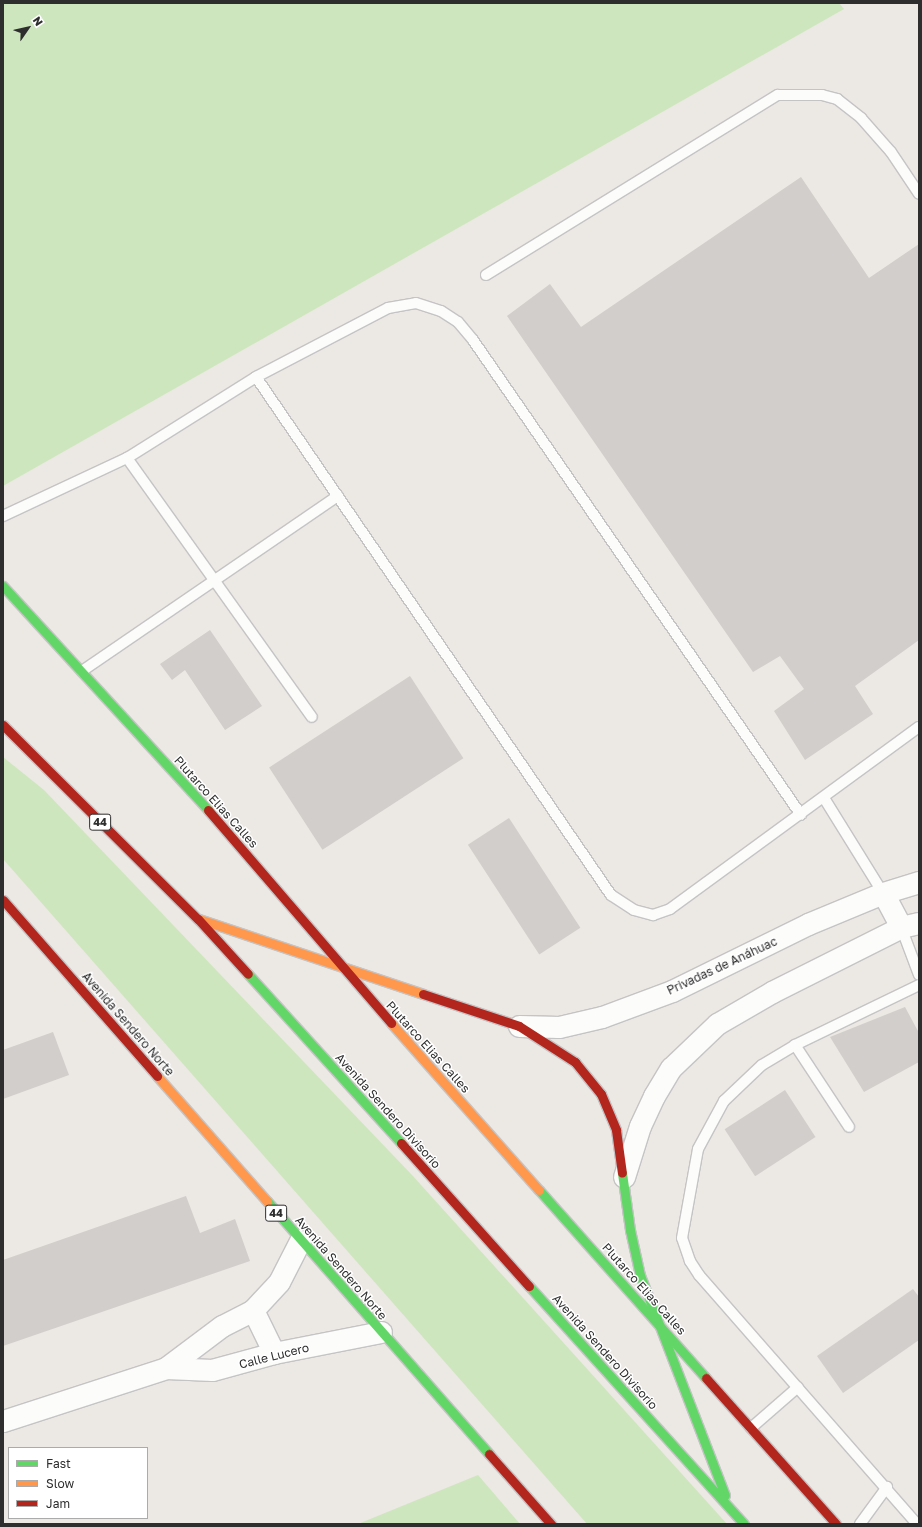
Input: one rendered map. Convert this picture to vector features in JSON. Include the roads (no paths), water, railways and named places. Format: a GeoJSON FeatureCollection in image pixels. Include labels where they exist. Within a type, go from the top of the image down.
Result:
{"type":"FeatureCollection","features":[{"type":"Feature","properties":{"kind":"main road","name":"Plutarco Elias Calles"},"geometry":{"type":"LineString","coordinates":[[3,586],[224,828],[341,967],[836,1524]]}},
{"type":"Feature","properties":{"kind":"main road","name":"Avenida Sendero Divisorio"},"geometry":{"type":"LineString","coordinates":[[3,724],[198,919],[744,1524]]}},
{"type":"Feature","properties":{"kind":"main road","name":"Avenida Sendero Norte"},"geometry":{"type":"LineString","coordinates":[[3,900],[300,1241],[551,1524]]}},
{"type":"Feature","properties":{"kind":"main road"},"geometry":{"type":"LineString","coordinates":[[198,919],[519,1026],[575,1062],[601,1094],[616,1130],[624,1177],[630,1230],[640,1275],[656,1320],[730,1508]]}},
{"type":"Feature","properties":{"kind":"street","name":"Privadas de Anáhuac"},"geometry":{"type":"LineString","coordinates":[[519,1026],[559,1027],[602,1017],[658,996],[737,962],[808,924],[883,893],[919,882]]}},
{"type":"Feature","properties":{"kind":"street"},"geometry":{"type":"LineString","coordinates":[[624,1177],[640,1126],[654,1096],[671,1068],[693,1045],[717,1024],[772,992],[910,925],[883,893]]}},
{"type":"Feature","properties":{"kind":"street","name":"Calle Lucero"},"geometry":{"type":"LineString","coordinates":[[3,1421],[166,1368],[206,1337],[253,1310],[279,1282],[300,1241]]}},
{"type":"Feature","properties":{"kind":"street"},"geometry":{"type":"LineString","coordinates":[[253,1310],[274,1353]]}},
{"type":"Feature","properties":{"kind":"street","name":"Calle Lucero"},"geometry":{"type":"LineString","coordinates":[[166,1368],[212,1370],[274,1353],[381,1332]]}},
{"type":"Feature","properties":{"kind":"lane"},"geometry":{"type":"LineString","coordinates":[[486,275],[778,95],[822,95],[837,99],[861,118],[891,152],[919,194]]}},
{"type":"Feature","properties":{"kind":"lane"},"geometry":{"type":"LineString","coordinates":[[3,516],[127,458],[256,377],[388,308],[416,303],[441,311],[458,322],[473,340],[801,815]]}},
{"type":"Feature","properties":{"kind":"lane"},"geometry":{"type":"LineString","coordinates":[[256,377],[611,895],[634,910],[653,915],[670,909],[919,728]]}},
{"type":"Feature","properties":{"kind":"lane"},"geometry":{"type":"LineString","coordinates":[[127,458],[312,717]]}},
{"type":"Feature","properties":{"kind":"lane"},"geometry":{"type":"LineString","coordinates":[[82,671],[338,496]]}},
{"type":"Feature","properties":{"kind":"lane"},"geometry":{"type":"LineString","coordinates":[[824,798],[883,893]]}},
{"type":"Feature","properties":{"kind":"lane"},"geometry":{"type":"LineString","coordinates":[[910,925],[919,975]]}},
{"type":"Feature","properties":{"kind":"lane"},"geometry":{"type":"LineString","coordinates":[[918,1524],[699,1275],[690,1262],[682,1238],[698,1149],[724,1101],[762,1065],[795,1045],[919,985]]}},
{"type":"Feature","properties":{"kind":"lane"},"geometry":{"type":"LineString","coordinates":[[795,1045],[848,1127]]}},
{"type":"Feature","properties":{"kind":"lane"},"geometry":{"type":"LineString","coordinates":[[751,1428],[798,1387]]}},
{"type":"Feature","properties":{"kind":"lane"},"geometry":{"type":"LineString","coordinates":[[860,1524],[886,1487]]}}]}
